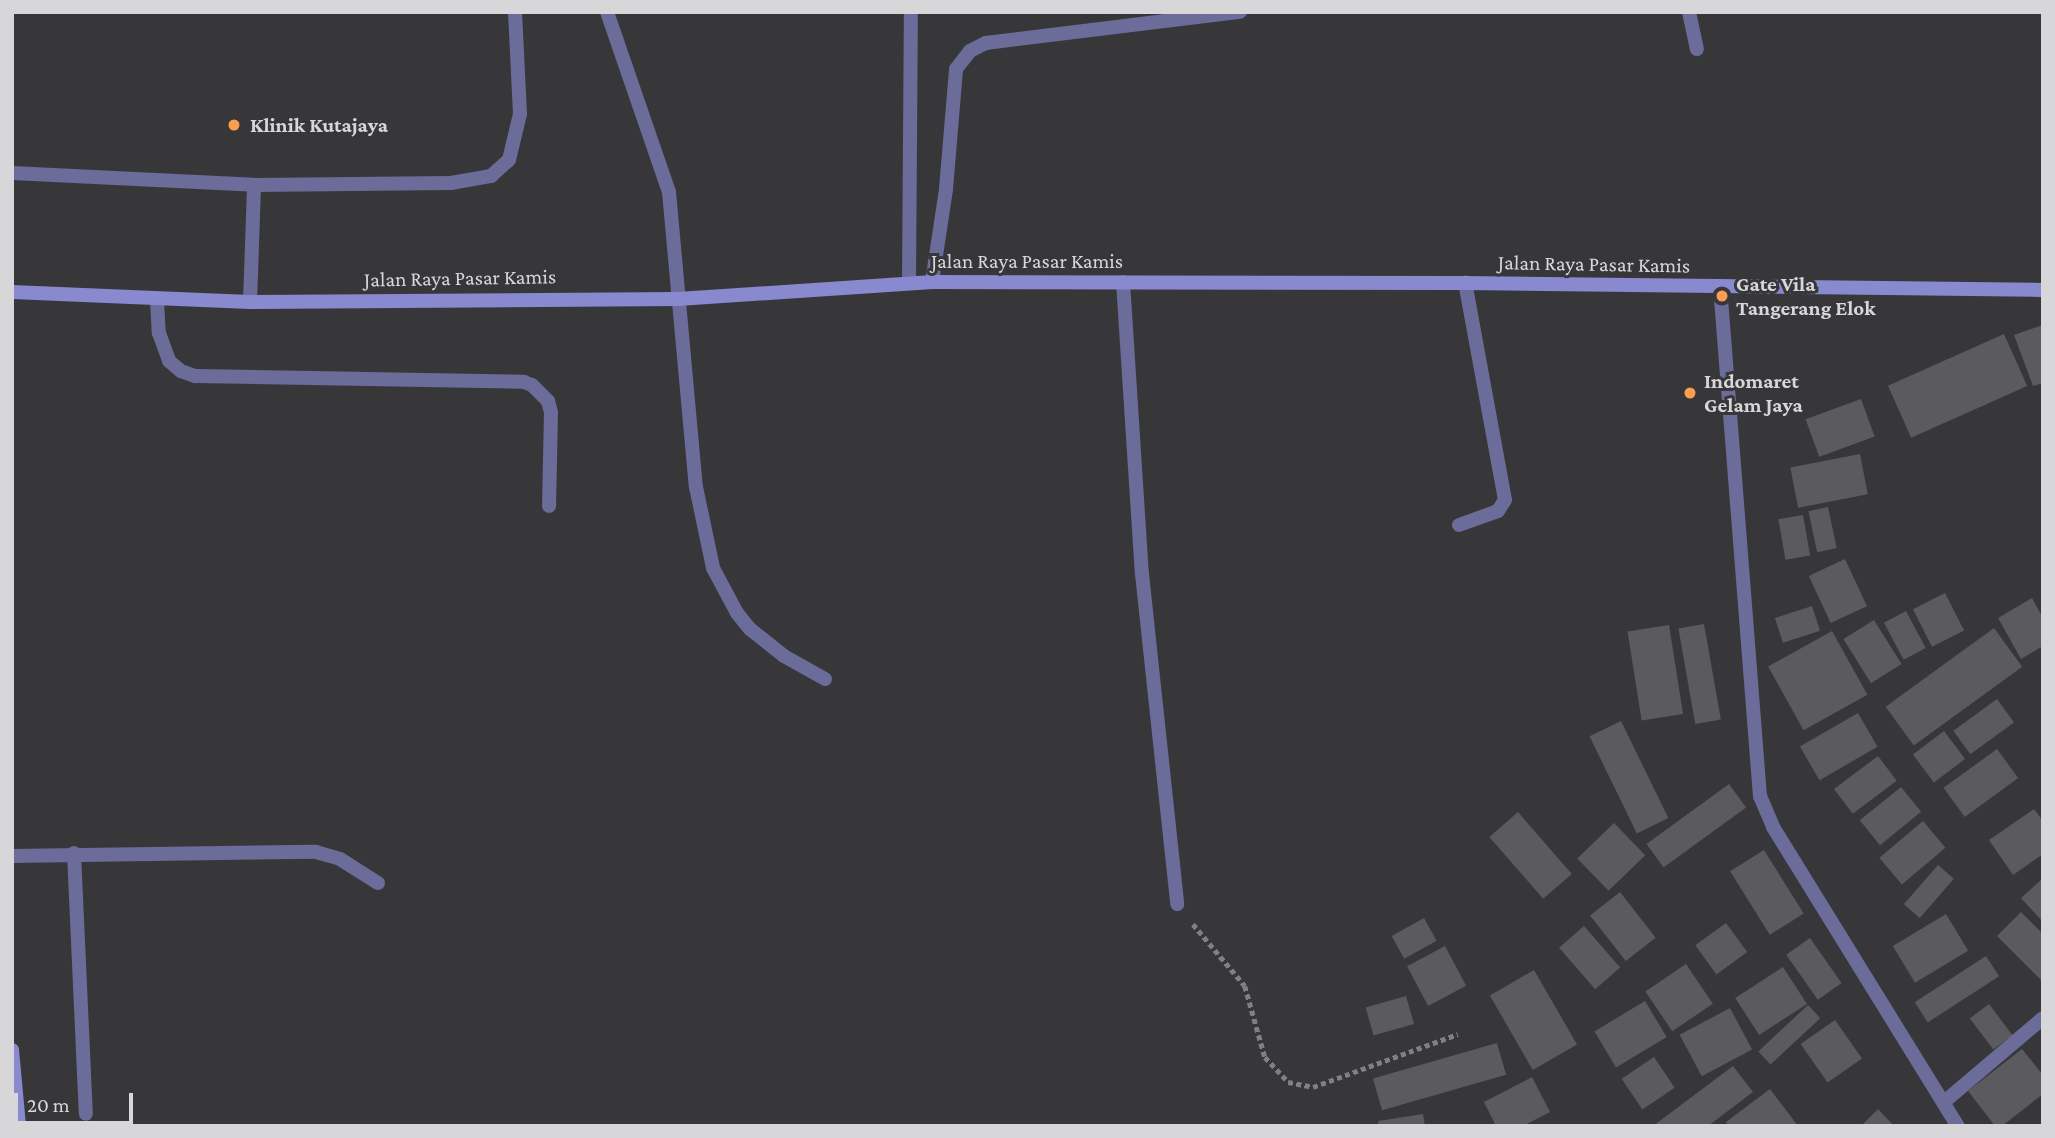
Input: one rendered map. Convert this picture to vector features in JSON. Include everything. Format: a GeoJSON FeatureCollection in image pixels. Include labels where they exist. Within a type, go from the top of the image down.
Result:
{"type":"FeatureCollection","features":[{"type":"Feature","properties":{"kind":"main road","name":"Jalan Raya Pasar Kamis"},"geometry":{"type":"LineString","coordinates":[[12,292],[250,302],[678,299],[909,282],[1465,283],[2043,289]]}},
{"type":"Feature","properties":{"kind":"main road"},"geometry":{"type":"LineString","coordinates":[[12,1050],[19,1126]]}},
{"type":"Feature","properties":{"kind":"street"},"geometry":{"type":"LineString","coordinates":[[12,173],[254,185],[451,183],[491,176],[500,171],[509,160],[520,114],[515,12]]}},
{"type":"Feature","properties":{"kind":"street"},"geometry":{"type":"LineString","coordinates":[[607,12],[669,192],[696,487],[713,568],[737,613],[750,629],[784,656],[825,679]]}},
{"type":"Feature","properties":{"kind":"street"},"geometry":{"type":"LineString","coordinates":[[909,282],[911,12]]}},
{"type":"Feature","properties":{"kind":"street"},"geometry":{"type":"LineString","coordinates":[[932,282],[946,189],[956,68],[970,51],[986,43],[1240,12]]}},
{"type":"Feature","properties":{"kind":"street"},"geometry":{"type":"LineString","coordinates":[[1689,12],[1697,49]]}},
{"type":"Feature","properties":{"kind":"street"},"geometry":{"type":"LineString","coordinates":[[250,302],[254,185]]}},
{"type":"Feature","properties":{"kind":"street"},"geometry":{"type":"LineString","coordinates":[[1124,282],[1142,574],[1177,904]]}},
{"type":"Feature","properties":{"kind":"street"},"geometry":{"type":"LineString","coordinates":[[1459,525],[1497,511],[1505,500],[1465,283]]}},
{"type":"Feature","properties":{"kind":"street"},"geometry":{"type":"LineString","coordinates":[[1720,286],[1760,796],[1773,827],[1958,1126]]}},
{"type":"Feature","properties":{"kind":"street"},"geometry":{"type":"LineString","coordinates":[[157,300],[163,350],[174,367],[195,376],[524,382],[532,385],[548,401],[551,412],[549,506]]}},
{"type":"Feature","properties":{"kind":"street"},"geometry":{"type":"LineString","coordinates":[[12,856],[74,853],[316,852],[340,859],[378,883]]}},
{"type":"Feature","properties":{"kind":"street"},"geometry":{"type":"LineString","coordinates":[[74,853],[86,1114]]}},
{"type":"Feature","properties":{"kind":"street"},"geometry":{"type":"LineString","coordinates":[[1944,1102],[2043,1018]]}},
{"type":"Feature","properties":{"kind":"path"},"geometry":{"type":"LineString","coordinates":[[1177,904],[1245,986],[1265,1057],[1288,1082],[1313,1087],[1458,1034]]}},
{"type":"Feature","properties":{"kind":"building"},"geometry":{"type":"Polygon","coordinates":[[[2043,325],[2043,383],[2033,386],[2014,335],[2043,325]]]}},
{"type":"Feature","properties":{"kind":"building"},"geometry":{"type":"Polygon","coordinates":[[[2004,334],[2027,386],[1911,438],[1888,386],[2004,334]]]}},
{"type":"Feature","properties":{"kind":"building"},"geometry":{"type":"Polygon","coordinates":[[[1861,399],[1875,437],[1819,457],[1806,419],[1861,399]]]}},
{"type":"Feature","properties":{"kind":"building"},"geometry":{"type":"Polygon","coordinates":[[[1860,454],[1868,494],[1798,508],[1790,468],[1860,454]]]}},
{"type":"Feature","properties":{"kind":"building"},"geometry":{"type":"Polygon","coordinates":[[[1828,507],[1837,548],[1817,552],[1808,511],[1828,507]]]}},
{"type":"Feature","properties":{"kind":"building"},"geometry":{"type":"Polygon","coordinates":[[[1803,515],[1810,555],[1785,560],[1778,519],[1803,515]]]}},
{"type":"Feature","properties":{"kind":"building"},"geometry":{"type":"Polygon","coordinates":[[[1845,559],[1867,606],[1831,623],[1809,576],[1845,559]]]}},
{"type":"Feature","properties":{"kind":"building"},"geometry":{"type":"Polygon","coordinates":[[[1945,593],[1964,630],[1932,647],[1913,609],[1945,593]]]}},
{"type":"Feature","properties":{"kind":"building"},"geometry":{"type":"Polygon","coordinates":[[[2032,598],[2043,618],[2043,646],[2021,659],[1998,618],[2032,598]]]}},
{"type":"Feature","properties":{"kind":"building"},"geometry":{"type":"Polygon","coordinates":[[[1812,606],[1820,631],[1783,643],[1775,618],[1812,606]]]}},
{"type":"Feature","properties":{"kind":"building"},"geometry":{"type":"Polygon","coordinates":[[[1906,611],[1926,648],[1904,660],[1884,623],[1906,611]]]}},
{"type":"Feature","properties":{"kind":"building"},"geometry":{"type":"Polygon","coordinates":[[[1874,620],[1902,664],[1871,683],[1843,639],[1874,620]]]}},
{"type":"Feature","properties":{"kind":"building"},"geometry":{"type":"Polygon","coordinates":[[[1704,624],[1721,720],[1695,724],[1678,629],[1704,624]]]}},
{"type":"Feature","properties":{"kind":"building"},"geometry":{"type":"Polygon","coordinates":[[[1669,625],[1683,714],[1642,720],[1628,632],[1669,625]]]}},
{"type":"Feature","properties":{"kind":"building"},"geometry":{"type":"Polygon","coordinates":[[[1994,628],[2022,667],[1914,746],[1886,707],[1994,628]]]}},
{"type":"Feature","properties":{"kind":"building"},"geometry":{"type":"Polygon","coordinates":[[[1832,631],[1867,695],[1804,730],[1768,666],[1832,631]]]}},
{"type":"Feature","properties":{"kind":"building"},"geometry":{"type":"Polygon","coordinates":[[[1997,699],[2014,722],[1970,754],[1953,731],[1997,699]]]}},
{"type":"Feature","properties":{"kind":"building"},"geometry":{"type":"Polygon","coordinates":[[[1858,713],[1878,747],[1819,780],[1800,747],[1858,713]]]}},
{"type":"Feature","properties":{"kind":"building"},"geometry":{"type":"Polygon","coordinates":[[[1621,721],[1668,818],[1637,833],[1590,736],[1621,721]]]}},
{"type":"Feature","properties":{"kind":"building"},"geometry":{"type":"Polygon","coordinates":[[[1944,731],[1965,759],[1934,782],[1913,754],[1944,731]]]}},
{"type":"Feature","properties":{"kind":"building"},"geometry":{"type":"Polygon","coordinates":[[[1997,749],[2018,778],[1965,817],[1944,788],[1997,749]]]}},
{"type":"Feature","properties":{"kind":"building"},"geometry":{"type":"Polygon","coordinates":[[[1878,756],[1897,781],[1853,814],[1834,789],[1878,756]]]}},
{"type":"Feature","properties":{"kind":"building"},"geometry":{"type":"Polygon","coordinates":[[[1729,784],[1746,807],[1664,867],[1646,844],[1729,784]]]}},
{"type":"Feature","properties":{"kind":"building"},"geometry":{"type":"Polygon","coordinates":[[[1901,787],[1921,812],[1880,845],[1860,820],[1901,787]]]}},
{"type":"Feature","properties":{"kind":"building"},"geometry":{"type":"Polygon","coordinates":[[[2034,809],[2043,821],[2043,854],[2013,875],[1989,840],[2034,809]]]}},
{"type":"Feature","properties":{"kind":"building"},"geometry":{"type":"Polygon","coordinates":[[[1518,812],[1572,874],[1543,899],[1489,837],[1518,812]]]}},
{"type":"Feature","properties":{"kind":"building"},"geometry":{"type":"Polygon","coordinates":[[[1923,821],[1945,848],[1902,884],[1879,858],[1923,821]]]}},
{"type":"Feature","properties":{"kind":"building"},"geometry":{"type":"Polygon","coordinates":[[[1614,823],[1645,855],[1609,891],[1577,858],[1614,823]]]}},
{"type":"Feature","properties":{"kind":"building"},"geometry":{"type":"Polygon","coordinates":[[[1764,850],[1804,914],[1770,935],[1730,871],[1764,850]]]}},
{"type":"Feature","properties":{"kind":"building"},"geometry":{"type":"Polygon","coordinates":[[[1938,865],[1954,879],[1920,918],[1904,904],[1938,865]]]}},
{"type":"Feature","properties":{"kind":"building"},"geometry":{"type":"Polygon","coordinates":[[[2043,878],[2043,922],[2021,898],[2043,878]]]}},
{"type":"Feature","properties":{"kind":"building"},"geometry":{"type":"Polygon","coordinates":[[[1620,892],[1656,938],[1626,961],[1590,915],[1620,892]]]}},
{"type":"Feature","properties":{"kind":"building"},"geometry":{"type":"Polygon","coordinates":[[[2021,912],[2043,934],[2043,982],[1997,936],[2021,912]]]}},
{"type":"Feature","properties":{"kind":"building"},"geometry":{"type":"Polygon","coordinates":[[[1946,914],[1968,951],[1915,983],[1893,946],[1946,914]]]}},
{"type":"Feature","properties":{"kind":"building"},"geometry":{"type":"Polygon","coordinates":[[[1424,918],[1437,941],[1404,959],[1392,936],[1424,918]]]}},
{"type":"Feature","properties":{"kind":"building"},"geometry":{"type":"Polygon","coordinates":[[[1726,923],[1747,952],[1716,974],[1695,945],[1726,923]]]}},
{"type":"Feature","properties":{"kind":"building"},"geometry":{"type":"Polygon","coordinates":[[[1584,926],[1620,968],[1595,989],[1559,948],[1584,926]]]}},
{"type":"Feature","properties":{"kind":"building"},"geometry":{"type":"Polygon","coordinates":[[[1810,938],[1842,983],[1818,1000],[1786,955],[1810,938]]]}},
{"type":"Feature","properties":{"kind":"building"},"geometry":{"type":"Polygon","coordinates":[[[1445,946],[1466,986],[1428,1006],[1407,966],[1445,946]]]}},
{"type":"Feature","properties":{"kind":"building"},"geometry":{"type":"Polygon","coordinates":[[[1986,956],[1999,976],[1928,1022],[1915,1002],[1986,956]]]}},
{"type":"Feature","properties":{"kind":"building"},"geometry":{"type":"Polygon","coordinates":[[[1686,964],[1713,1004],[1672,1031],[1645,991],[1686,964]]]}},
{"type":"Feature","properties":{"kind":"building"},"geometry":{"type":"Polygon","coordinates":[[[1783,967],[1807,1004],[1759,1035],[1735,998],[1783,967]]]}},
{"type":"Feature","properties":{"kind":"building"},"geometry":{"type":"Polygon","coordinates":[[[1534,970],[1577,1044],[1533,1070],[1490,995],[1534,970]]]}},
{"type":"Feature","properties":{"kind":"building"},"geometry":{"type":"Polygon","coordinates":[[[1406,996],[1414,1024],[1374,1035],[1366,1008],[1406,996]]]}},
{"type":"Feature","properties":{"kind":"building"},"geometry":{"type":"Polygon","coordinates":[[[1645,1001],[1667,1037],[1616,1067],[1594,1031],[1645,1001]]]}},
{"type":"Feature","properties":{"kind":"building"},"geometry":{"type":"Polygon","coordinates":[[[1989,1004],[2012,1035],[1993,1050],[1970,1018],[1989,1004]]]}},
{"type":"Feature","properties":{"kind":"building"},"geometry":{"type":"Polygon","coordinates":[[[1808,1005],[1820,1018],[1771,1065],[1758,1051],[1808,1005]]]}},
{"type":"Feature","properties":{"kind":"building"},"geometry":{"type":"Polygon","coordinates":[[[1730,1008],[1752,1049],[1702,1076],[1680,1035],[1730,1008]]]}},
{"type":"Feature","properties":{"kind":"building"},"geometry":{"type":"Polygon","coordinates":[[[1835,1020],[1862,1059],[1828,1083],[1801,1044],[1835,1020]]]}},
{"type":"Feature","properties":{"kind":"building"},"geometry":{"type":"Polygon","coordinates":[[[1497,1043],[1506,1075],[1382,1110],[1373,1079],[1497,1043]]]}},
{"type":"Feature","properties":{"kind":"building"},"geometry":{"type":"Polygon","coordinates":[[[2022,1049],[2043,1075],[2043,1094],[2002,1126],[1995,1126],[1968,1091],[2022,1049]]]}},
{"type":"Feature","properties":{"kind":"building"},"geometry":{"type":"Polygon","coordinates":[[[1654,1057],[1675,1088],[1642,1109],[1622,1079],[1654,1057]]]}},
{"type":"Feature","properties":{"kind":"building"},"geometry":{"type":"Polygon","coordinates":[[[1733,1066],[1753,1092],[1708,1126],[1653,1126],[1733,1066]]]}},
{"type":"Feature","properties":{"kind":"building"},"geometry":{"type":"Polygon","coordinates":[[[1532,1077],[1550,1112],[1523,1126],[1496,1126],[1484,1102],[1532,1077]]]}},
{"type":"Feature","properties":{"kind":"building"},"geometry":{"type":"Polygon","coordinates":[[[1770,1089],[1798,1126],[1728,1126],[1726,1122],[1770,1089]]]}},
{"type":"Feature","properties":{"kind":"building"},"geometry":{"type":"Polygon","coordinates":[[[1878,1109],[1894,1126],[1861,1126],[1878,1109]]]}},
{"type":"Feature","properties":{"kind":"building"},"geometry":{"type":"Polygon","coordinates":[[[1423,1114],[1425,1126],[1379,1126],[1378,1121],[1423,1114]]]}},
{"type":"Feature","properties":{"kind":"place","name":"Klinik Kutajaya"},"geometry":{"type":"Point","coordinates":[234,125]}},
{"type":"Feature","properties":{"kind":"place","name":"Gate Vila Tangerang Elok"},"geometry":{"type":"Point","coordinates":[1722,296]}},
{"type":"Feature","properties":{"kind":"place","name":"Indomaret Gelam Jaya"},"geometry":{"type":"Point","coordinates":[1690,393]}}]}
